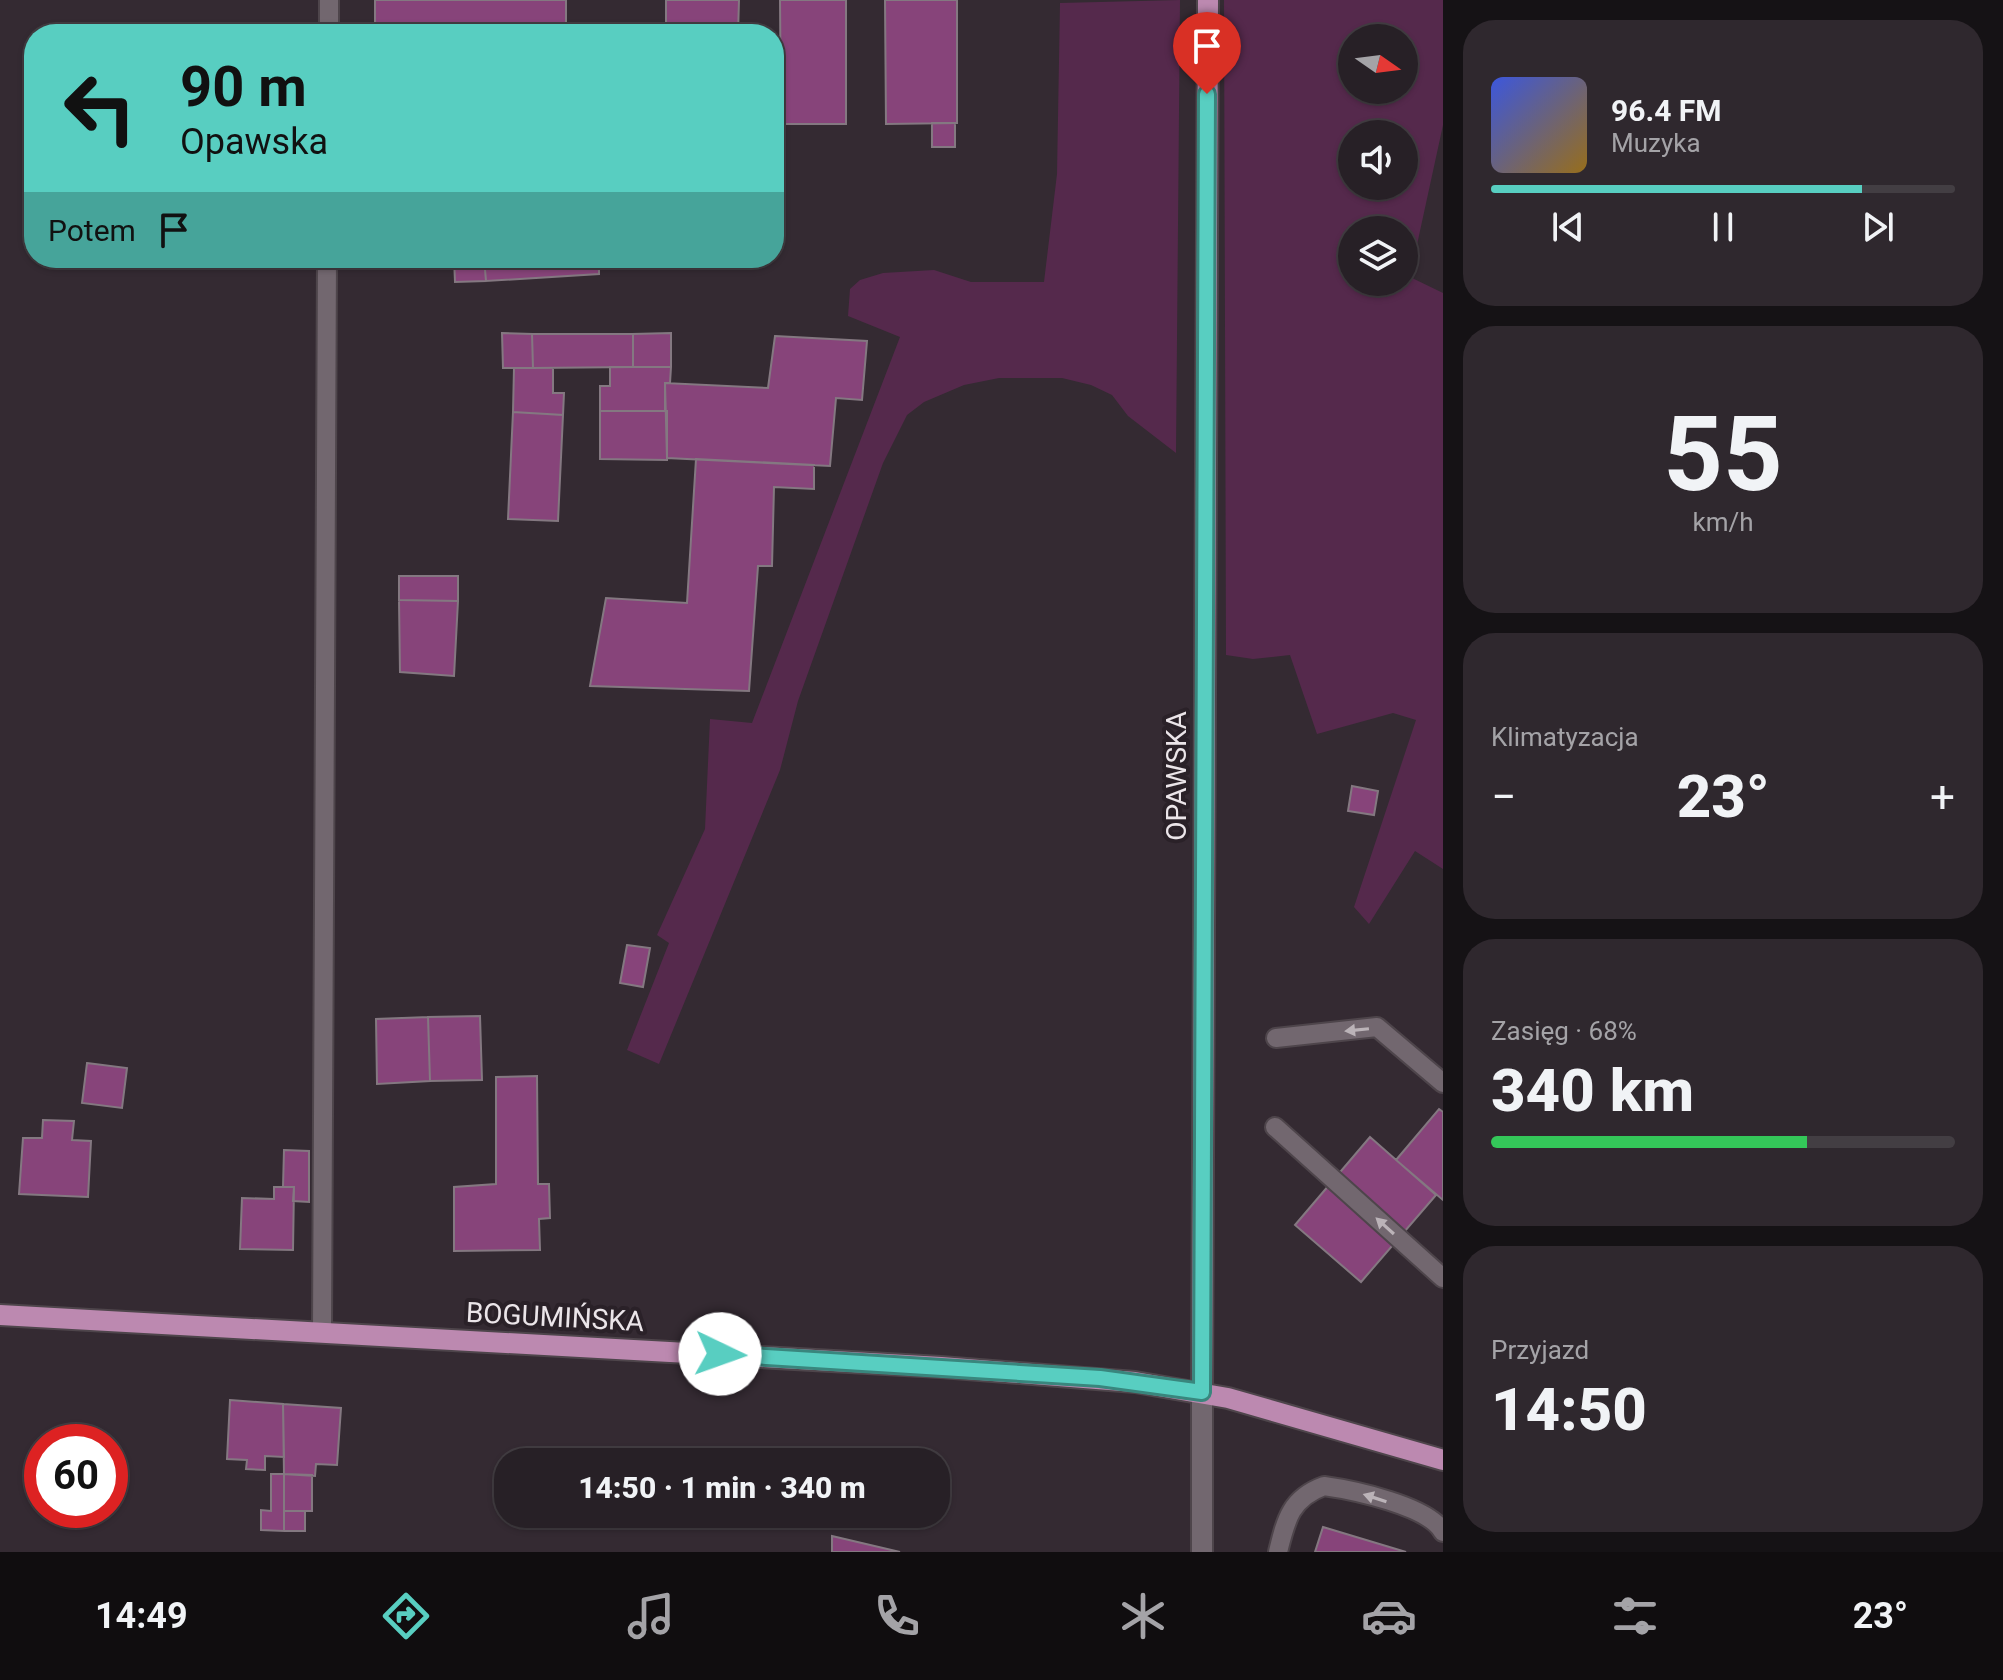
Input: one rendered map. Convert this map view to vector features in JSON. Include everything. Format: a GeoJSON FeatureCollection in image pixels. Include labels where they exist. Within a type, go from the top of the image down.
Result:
{"type":"FeatureCollection","features":[{"type":"Feature","properties":{"kind":"main road","name":"OPAWSKA"},"geometry":{"type":"LineString","coordinates":[[1202,1552],[1208,0]]}},
{"type":"Feature","properties":{"kind":"main road","name":"BOGUMIŃSKA"},"geometry":{"type":"LineString","coordinates":[[0,1315],[1111,1379],[1202,1392],[1443,1460]]}},
{"type":"Feature","properties":{"kind":"lane"},"geometry":{"type":"LineString","coordinates":[[329,0],[329,24]]}},
{"type":"Feature","properties":{"kind":"lane"},"geometry":{"type":"LineString","coordinates":[[322,1332],[327,268]]}},
{"type":"Feature","properties":{"kind":"lane"},"geometry":{"type":"LineString","coordinates":[[1276,1038],[1377,1027],[1443,1083]]}},
{"type":"Feature","properties":{"kind":"lane"},"geometry":{"type":"LineString","coordinates":[[1275,1127],[1443,1278]]}},
{"type":"Feature","properties":{"kind":"lane"},"geometry":{"type":"LineString","coordinates":[[1278,1552],[1287,1520],[1299,1498],[1324,1486],[1400,1506],[1430,1519],[1443,1532]]}},
{"type":"Feature","properties":{"kind":"shaded area"},"geometry":{"type":"Polygon","coordinates":[[[1180,0],[1176,453],[1128,416],[1112,395],[1091,385],[1062,378],[999,378],[964,385],[924,402],[907,415],[883,463],[798,701],[780,770],[659,1064],[627,1050],[669,943],[657,935],[705,829],[710,719],[752,723],[900,337],[848,316],[850,289],[860,280],[883,273],[934,270],[971,282],[1044,282],[1057,174],[1060,3],[1180,0]]]}},
{"type":"Feature","properties":{"kind":"shaded area"},"geometry":{"type":"Polygon","coordinates":[[[1224,0],[1443,0],[1443,125],[1418,240],[1418,216],[1338,216],[1338,296],[1418,296],[1418,281],[1443,293],[1443,869],[1415,851],[1369,924],[1354,907],[1416,720],[1393,713],[1317,734],[1290,655],[1253,659],[1226,655],[1224,0]]]}},
{"type":"Feature","properties":{"kind":"building"},"geometry":{"type":"Polygon","coordinates":[[[375,0],[566,0],[566,24],[375,24],[375,0]]]}},
{"type":"Feature","properties":{"kind":"building"},"geometry":{"type":"Polygon","coordinates":[[[666,0],[739,0],[738,24],[666,24],[666,0]]]}},
{"type":"Feature","properties":{"kind":"building"},"geometry":{"type":"Polygon","coordinates":[[[780,0],[846,0],[846,124],[784,124],[784,24],[780,24],[780,0]]]}},
{"type":"Feature","properties":{"kind":"building"},"geometry":{"type":"Polygon","coordinates":[[[885,0],[957,0],[957,123],[886,124],[885,0]]]}},
{"type":"Feature","properties":{"kind":"building"},"geometry":{"type":"Polygon","coordinates":[[[932,123],[955,123],[955,147],[932,147],[932,123]]]}},
{"type":"Feature","properties":{"kind":"building"},"geometry":{"type":"Polygon","coordinates":[[[454,268],[485,268],[486,281],[455,282],[454,268]]]}},
{"type":"Feature","properties":{"kind":"building"},"geometry":{"type":"Polygon","coordinates":[[[485,268],[599,268],[599,274],[486,281],[485,268]]]}},
{"type":"Feature","properties":{"kind":"building"},"geometry":{"type":"Polygon","coordinates":[[[502,333],[532,334],[533,368],[503,368],[502,333]]]}},
{"type":"Feature","properties":{"kind":"building"},"geometry":{"type":"Polygon","coordinates":[[[671,333],[671,367],[633,367],[633,334],[671,333]]]}},
{"type":"Feature","properties":{"kind":"building"},"geometry":{"type":"Polygon","coordinates":[[[532,334],[633,334],[633,367],[533,368],[532,334]]]}},
{"type":"Feature","properties":{"kind":"building"},"geometry":{"type":"Polygon","coordinates":[[[775,336],[867,341],[862,400],[836,398],[830,466],[667,458],[665,383],[768,388],[775,336]]]}},
{"type":"Feature","properties":{"kind":"building"},"geometry":{"type":"Polygon","coordinates":[[[610,367],[671,367],[670,383],[665,383],[665,411],[600,411],[600,386],[610,386],[610,367]]]}},
{"type":"Feature","properties":{"kind":"building"},"geometry":{"type":"Polygon","coordinates":[[[514,368],[553,368],[553,393],[564,393],[563,415],[513,412],[514,368]]]}},
{"type":"Feature","properties":{"kind":"building"},"geometry":{"type":"Polygon","coordinates":[[[600,411],[667,411],[667,460],[600,459],[600,411]]]}},
{"type":"Feature","properties":{"kind":"building"},"geometry":{"type":"Polygon","coordinates":[[[513,412],[563,415],[558,521],[508,519],[513,412]]]}},
{"type":"Feature","properties":{"kind":"building"},"geometry":{"type":"Polygon","coordinates":[[[696,459],[814,465],[814,489],[774,487],[772,566],[758,566],[749,691],[590,686],[606,598],[687,603],[696,459]]]}},
{"type":"Feature","properties":{"kind":"building"},"geometry":{"type":"Polygon","coordinates":[[[399,576],[458,576],[458,601],[399,600],[399,576]]]}},
{"type":"Feature","properties":{"kind":"building"},"geometry":{"type":"Polygon","coordinates":[[[399,600],[458,601],[454,676],[400,672],[399,600]]]}},
{"type":"Feature","properties":{"kind":"building"},"geometry":{"type":"Polygon","coordinates":[[[1352,786],[1378,791],[1374,815],[1348,811],[1352,786]]]}},
{"type":"Feature","properties":{"kind":"building"},"geometry":{"type":"Polygon","coordinates":[[[627,945],[650,948],[643,987],[620,983],[627,945]]]}},
{"type":"Feature","properties":{"kind":"building"},"geometry":{"type":"Polygon","coordinates":[[[480,1016],[482,1080],[430,1081],[428,1017],[480,1016]]]}},
{"type":"Feature","properties":{"kind":"building"},"geometry":{"type":"Polygon","coordinates":[[[428,1017],[430,1081],[377,1084],[376,1019],[428,1017]]]}},
{"type":"Feature","properties":{"kind":"building"},"geometry":{"type":"Polygon","coordinates":[[[87,1063],[127,1068],[122,1108],[82,1103],[87,1063]]]}},
{"type":"Feature","properties":{"kind":"building"},"geometry":{"type":"Polygon","coordinates":[[[537,1076],[538,1184],[549,1184],[550,1218],[539,1219],[540,1250],[454,1251],[454,1187],[496,1184],[496,1077],[537,1076]]]}},
{"type":"Feature","properties":{"kind":"building"},"geometry":{"type":"Polygon","coordinates":[[[1439,1109],[1443,1112],[1443,1200],[1396,1160],[1439,1109]]]}},
{"type":"Feature","properties":{"kind":"building"},"geometry":{"type":"Polygon","coordinates":[[[43,1120],[74,1121],[72,1140],[91,1141],[88,1197],[19,1194],[23,1138],[42,1138],[43,1120]]]}},
{"type":"Feature","properties":{"kind":"building"},"geometry":{"type":"Polygon","coordinates":[[[1370,1137],[1436,1195],[1361,1282],[1295,1225],[1370,1137]]]}},
{"type":"Feature","properties":{"kind":"building"},"geometry":{"type":"Polygon","coordinates":[[[284,1150],[309,1151],[309,1202],[293,1201],[294,1187],[283,1187],[284,1150]]]}},
{"type":"Feature","properties":{"kind":"building"},"geometry":{"type":"Polygon","coordinates":[[[274,1187],[294,1187],[293,1250],[240,1249],[242,1198],[274,1199],[274,1187]]]}},
{"type":"Feature","properties":{"kind":"building"},"geometry":{"type":"Polygon","coordinates":[[[230,1400],[283,1404],[284,1457],[265,1456],[265,1470],[246,1469],[247,1460],[227,1459],[230,1400]]]}},
{"type":"Feature","properties":{"kind":"building"},"geometry":{"type":"Polygon","coordinates":[[[283,1404],[341,1408],[337,1465],[316,1464],[315,1476],[284,1474],[283,1404]]]}},
{"type":"Feature","properties":{"kind":"building"},"geometry":{"type":"Polygon","coordinates":[[[271,1474],[284,1474],[284,1531],[261,1530],[261,1510],[271,1511],[271,1474]]]}},
{"type":"Feature","properties":{"kind":"building"},"geometry":{"type":"Polygon","coordinates":[[[284,1474],[312,1475],[312,1511],[284,1511],[284,1474]]]}},
{"type":"Feature","properties":{"kind":"building"},"geometry":{"type":"Polygon","coordinates":[[[284,1511],[305,1511],[305,1531],[284,1531],[284,1511]]]}},
{"type":"Feature","properties":{"kind":"building"},"geometry":{"type":"Polygon","coordinates":[[[1323,1527],[1406,1552],[1315,1552],[1323,1527]]]}},
{"type":"Feature","properties":{"kind":"building"},"geometry":{"type":"Polygon","coordinates":[[[832,1536],[900,1552],[832,1552],[832,1536]]]}},
{"type":"Feature","properties":{"kind":"route"},"geometry":{"type":"LineString","coordinates":[[720,1354],[1100,1378],[1202,1392],[1207,94]]}}]}
